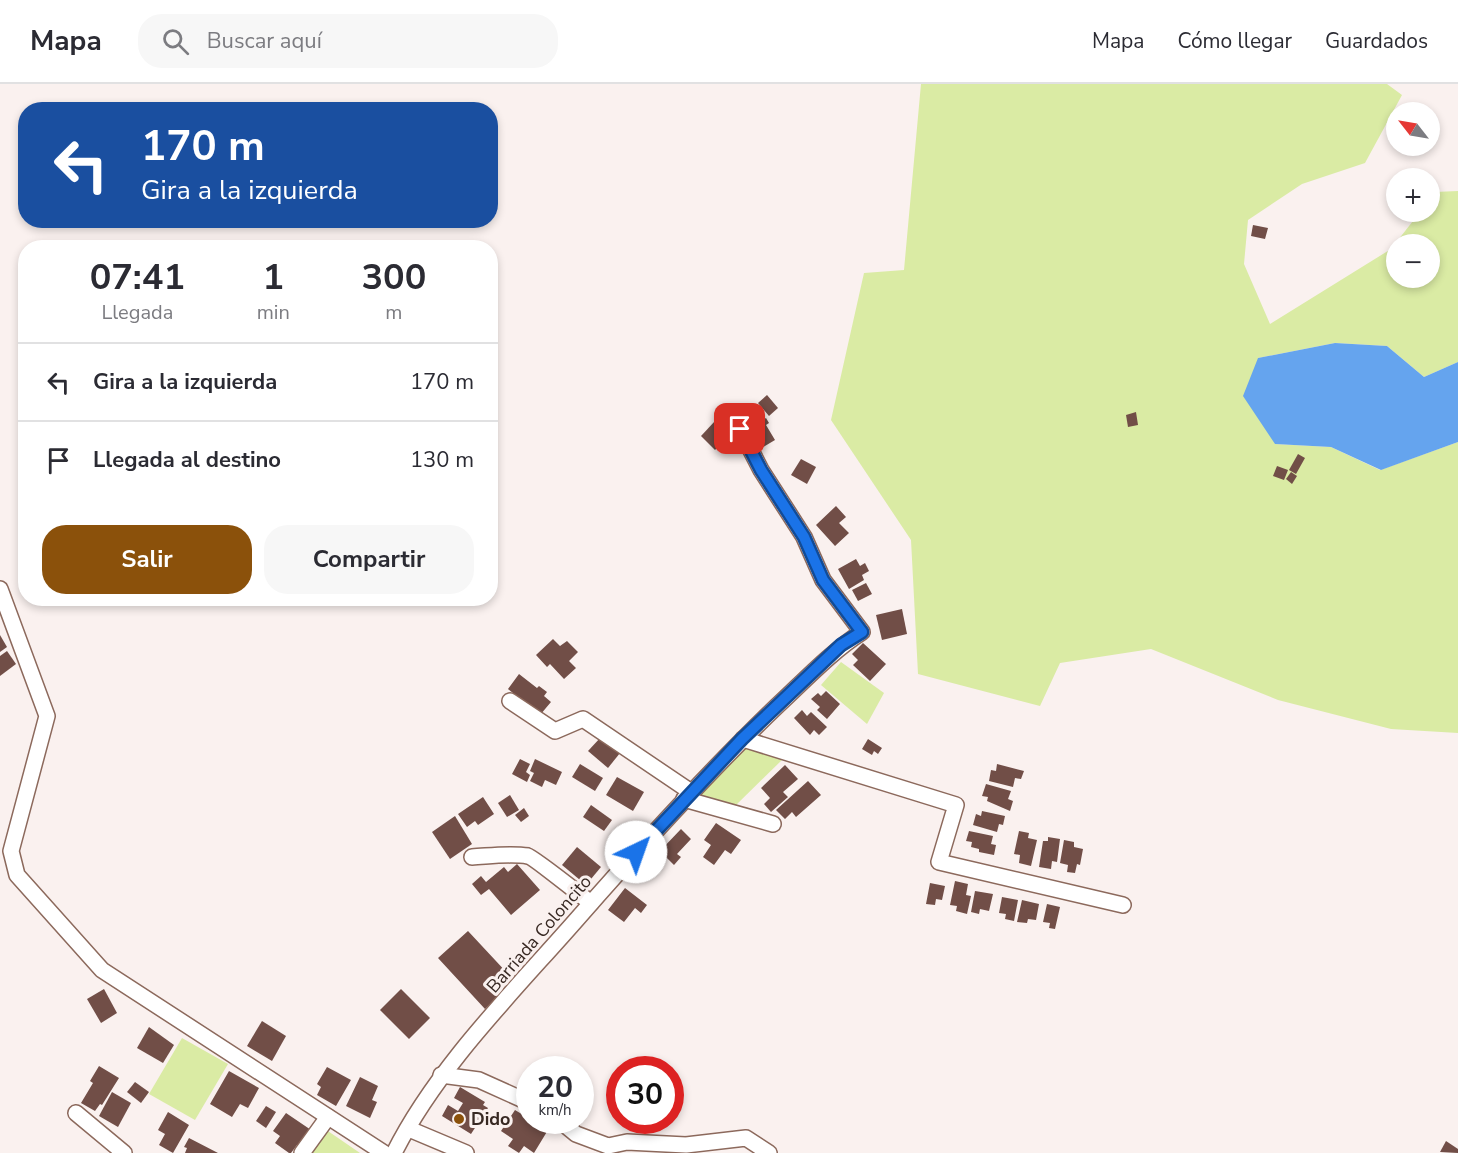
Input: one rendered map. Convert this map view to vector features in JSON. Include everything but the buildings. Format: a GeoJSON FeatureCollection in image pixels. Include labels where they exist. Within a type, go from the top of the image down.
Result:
{"type":"FeatureCollection","features":[{"type":"Feature","properties":{"kind":"street","name":"Barriada Coloncito"},"geometry":{"type":"LineString","coordinates":[[394,1153],[441,1075],[687,796],[742,739],[841,645],[862,632],[823,580],[804,537],[761,470],[740,429]]}},
{"type":"Feature","properties":{"kind":"street"},"geometry":{"type":"LineString","coordinates":[[0,589],[47,716],[11,850],[17,875],[102,970],[384,1153]]}},
{"type":"Feature","properties":{"kind":"street"},"geometry":{"type":"LineString","coordinates":[[510,701],[555,731],[583,719],[687,796],[773,824]]}},
{"type":"Feature","properties":{"kind":"street"},"geometry":{"type":"LineString","coordinates":[[742,739],[956,804],[939,862],[1123,905]]}},
{"type":"Feature","properties":{"kind":"street"},"geometry":{"type":"LineString","coordinates":[[472,857],[531,856],[591,903]]}},
{"type":"Feature","properties":{"kind":"street"},"geometry":{"type":"LineString","coordinates":[[441,1075],[479,1080],[516,1097]]}},
{"type":"Feature","properties":{"kind":"street"},"geometry":{"type":"LineString","coordinates":[[76,1113],[124,1153]]}},
{"type":"Feature","properties":{"kind":"street"},"geometry":{"type":"LineString","coordinates":[[302,1153],[327,1117]]}},
{"type":"Feature","properties":{"kind":"street"},"geometry":{"type":"LineString","coordinates":[[409,1129],[466,1153]]}},
{"type":"Feature","properties":{"kind":"street"},"geometry":{"type":"LineString","coordinates":[[576,1134],[609,1146],[626,1147],[686,1145],[746,1138],[769,1153]]}},
{"type":"Feature","properties":{"kind":"green space"},"geometry":{"type":"Polygon","coordinates":[[[921,84],[1387,84],[1402,95],[1398,102],[1386,102],[1386,124],[1365,163],[1302,184],[1248,220],[1244,264],[1270,324],[1386,252],[1386,288],[1440,288],[1440,234],[1403,234],[1412,222],[1440,222],[1440,192],[1458,191],[1458,362],[1424,377],[1387,346],[1335,343],[1258,358],[1275,444],[1331,447],[1380,470],[1458,442],[1458,733],[1391,729],[1278,700],[1151,649],[1060,663],[1040,706],[918,674],[911,540],[831,420],[864,273],[904,270],[921,84]]]}},
{"type":"Feature","properties":{"kind":"green space"},"geometry":{"type":"Polygon","coordinates":[[[841,662],[884,693],[867,724],[821,685],[841,662]]]}},
{"type":"Feature","properties":{"kind":"green space"},"geometry":{"type":"Polygon","coordinates":[[[745,744],[784,758],[733,808],[693,796],[745,744]]]}},
{"type":"Feature","properties":{"kind":"green space"},"geometry":{"type":"Polygon","coordinates":[[[182,1038],[228,1064],[195,1120],[149,1094],[182,1038]]]}},
{"type":"Feature","properties":{"kind":"green space"},"geometry":{"type":"Polygon","coordinates":[[[322,1127],[360,1153],[305,1153],[322,1127]]]}},
{"type":"Feature","properties":{"kind":"water"},"geometry":{"type":"Polygon","coordinates":[[[1335,343],[1387,346],[1424,377],[1458,362],[1458,442],[1381,470],[1331,447],[1275,444],[1243,396],[1258,358],[1335,343]]]}},
{"type":"Feature","properties":{"kind":"place","name":"Dido"},"geometry":{"type":"Point","coordinates":[459,1119]}},
{"type":"Feature","properties":{"kind":"route"},"geometry":{"type":"LineString","coordinates":[[636,852],[742,739],[841,645],[862,632],[823,580],[804,537],[761,470],[740,429]]}}]}
